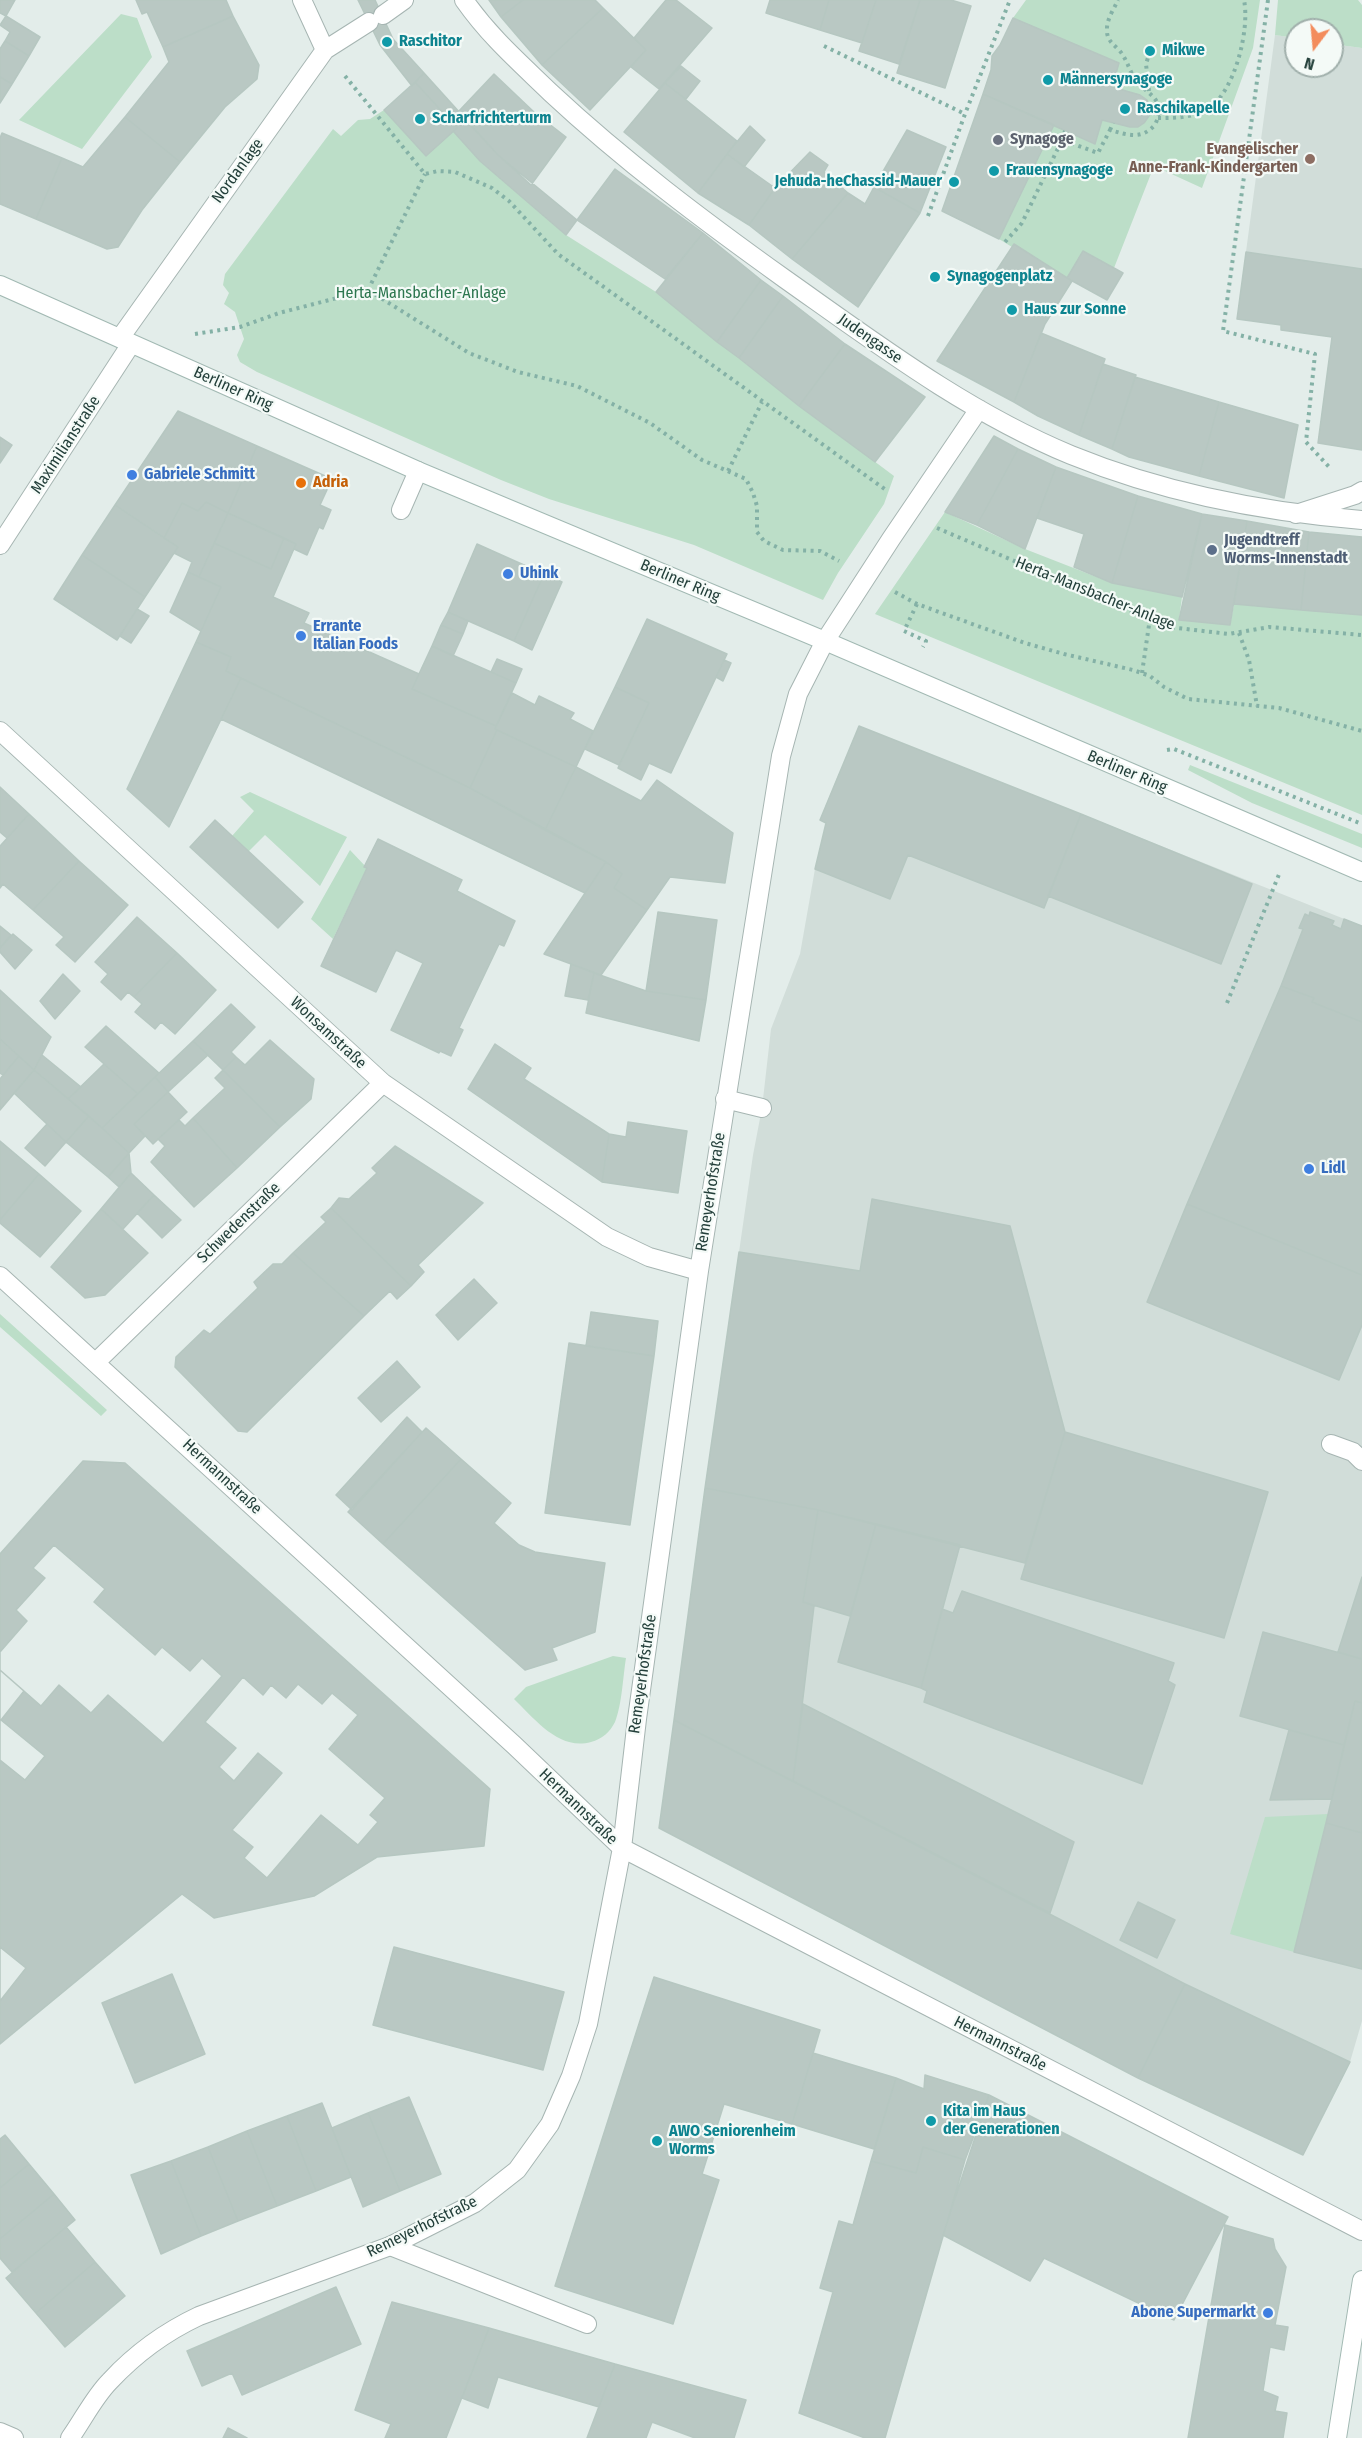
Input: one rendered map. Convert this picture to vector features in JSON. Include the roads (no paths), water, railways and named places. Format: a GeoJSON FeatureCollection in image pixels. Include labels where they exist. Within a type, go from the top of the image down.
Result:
{"type":"FeatureCollection","features":[{"type":"Feature","properties":{"kind":"street"},"geometry":{"type":"LineString","coordinates":[[302,0],[325,50],[404,0]]}},
{"type":"Feature","properties":{"kind":"street","name":"Judengasse"},"geometry":{"type":"LineString","coordinates":[[464,0],[491,36],[567,107],[642,172],[743,249],[886,350],[925,377],[980,409],[1070,454],[1123,474],[1195,495],[1294,515],[1362,520]]}},
{"type":"Feature","properties":{"kind":"street","name":"Nordanlage"},"geometry":{"type":"LineString","coordinates":[[126,341],[325,50]]}},
{"type":"Feature","properties":{"kind":"street","name":"Berliner Ring"},"geometry":{"type":"LineString","coordinates":[[0,285],[418,471],[825,641],[1362,872]]}},
{"type":"Feature","properties":{"kind":"street","name":"Maximilianstraße"},"geometry":{"type":"LineString","coordinates":[[0,545],[126,341]]}},
{"type":"Feature","properties":{"kind":"street"},"geometry":{"type":"LineString","coordinates":[[825,641],[980,409]]}},
{"type":"Feature","properties":{"kind":"street"},"geometry":{"type":"LineString","coordinates":[[400,510],[418,471]]}},
{"type":"Feature","properties":{"kind":"street"},"geometry":{"type":"LineString","coordinates":[[1294,515],[1358,493]]}},
{"type":"Feature","properties":{"kind":"street","name":"Remeyerhofstraße"},"geometry":{"type":"LineString","coordinates":[[70,2438],[108,2382],[152,2343],[172,2329],[210,2312],[390,2246],[475,2203],[517,2170],[550,2124],[572,2076],[588,2024],[622,1848],[637,1719],[699,1271],[781,756],[798,694],[825,641]]}},
{"type":"Feature","properties":{"kind":"street","name":"Wonsamstraße"},"geometry":{"type":"LineString","coordinates":[[0,731],[383,1083],[607,1237],[649,1257],[699,1271]]}},
{"type":"Feature","properties":{"kind":"street","name":"Schwedenstraße"},"geometry":{"type":"LineString","coordinates":[[96,1362],[383,1083]]}},
{"type":"Feature","properties":{"kind":"street"},"geometry":{"type":"LineString","coordinates":[[725,1099],[762,1108]]}},
{"type":"Feature","properties":{"kind":"street","name":"Hermannstraße"},"geometry":{"type":"LineString","coordinates":[[0,1276],[505,1737],[622,1848],[1362,2231]]}},
{"type":"Feature","properties":{"kind":"street"},"geometry":{"type":"LineString","coordinates":[[1331,1444],[1353,1452],[1362,1461]]}},
{"type":"Feature","properties":{"kind":"street"},"geometry":{"type":"LineString","coordinates":[[390,2246],[587,2324]]}},
{"type":"Feature","properties":{"kind":"street"},"geometry":{"type":"LineString","coordinates":[[1337,2438],[1362,2280]]}},
{"type":"Feature","properties":{"kind":"street"},"geometry":{"type":"LineString","coordinates":[[0,2432],[14,2438]]}},
{"type":"Feature","properties":{"kind":"place","name":"Raschitor"},"geometry":{"type":"Point","coordinates":[387,42]}},
{"type":"Feature","properties":{"kind":"place","name":"Mikwe"},"geometry":{"type":"Point","coordinates":[1150,51]}},
{"type":"Feature","properties":{"kind":"place","name":"Männersynagoge"},"geometry":{"type":"Point","coordinates":[1048,80]}},
{"type":"Feature","properties":{"kind":"place","name":"Raschikapelle"},"geometry":{"type":"Point","coordinates":[1125,109]}},
{"type":"Feature","properties":{"kind":"place","name":"Scharfrichterturm"},"geometry":{"type":"Point","coordinates":[420,119]}},
{"type":"Feature","properties":{"kind":"place","name":"Synagoge"},"geometry":{"type":"Point","coordinates":[998,140]}},
{"type":"Feature","properties":{"kind":"place","name":"Evangelischer Anne-Frank-Kindergarten"},"geometry":{"type":"Point","coordinates":[1310,159]}},
{"type":"Feature","properties":{"kind":"place","name":"Frauensynagoge"},"geometry":{"type":"Point","coordinates":[994,171]}},
{"type":"Feature","properties":{"kind":"place","name":"Jehuda-heChassid-Mauer"},"geometry":{"type":"Point","coordinates":[954,182]}},
{"type":"Feature","properties":{"kind":"place","name":"Synagogenplatz"},"geometry":{"type":"Point","coordinates":[935,277]}},
{"type":"Feature","properties":{"kind":"place","name":"Haus zur Sonne"},"geometry":{"type":"Point","coordinates":[1012,310]}},
{"type":"Feature","properties":{"kind":"place","name":"Gabriele Schmitt"},"geometry":{"type":"Point","coordinates":[132,475]}},
{"type":"Feature","properties":{"kind":"place","name":"Adria"},"geometry":{"type":"Point","coordinates":[301,483]}},
{"type":"Feature","properties":{"kind":"place","name":"Jugendtreff Worms-Innenstadt"},"geometry":{"type":"Point","coordinates":[1212,550]}},
{"type":"Feature","properties":{"kind":"place","name":"Uhink"},"geometry":{"type":"Point","coordinates":[508,574]}},
{"type":"Feature","properties":{"kind":"place","name":"Errante Italian Foods"},"geometry":{"type":"Point","coordinates":[301,636]}},
{"type":"Feature","properties":{"kind":"place","name":"Lidl"},"geometry":{"type":"Point","coordinates":[1309,1169]}},
{"type":"Feature","properties":{"kind":"place","name":"Kita im Haus der Generationen"},"geometry":{"type":"Point","coordinates":[931,2121]}},
{"type":"Feature","properties":{"kind":"place","name":"AWO Seniorenheim Worms"},"geometry":{"type":"Point","coordinates":[657,2141]}},
{"type":"Feature","properties":{"kind":"place","name":"Abone Supermarkt"},"geometry":{"type":"Point","coordinates":[1268,2313]}},
{"type":"Feature","properties":{"kind":"park label","name":"Herta-Mansbacher-Anlage"},"geometry":{"type":"Point","coordinates":[421,294]}}]}
